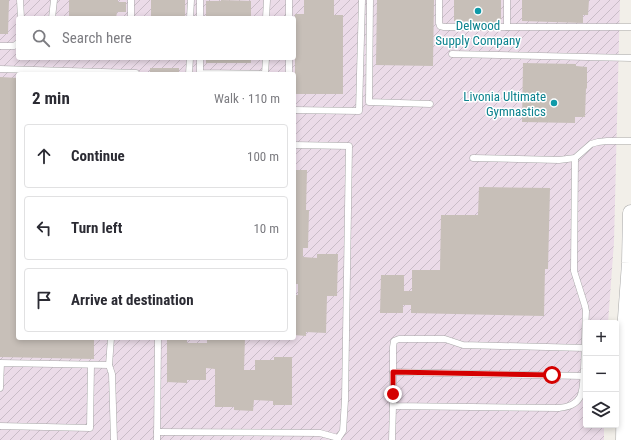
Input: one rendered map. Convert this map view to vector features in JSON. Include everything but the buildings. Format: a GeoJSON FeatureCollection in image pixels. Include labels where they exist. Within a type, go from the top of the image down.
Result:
{"type":"FeatureCollection","features":[{"type":"Feature","properties":{"kind":"street"},"geometry":{"type":"LineString","coordinates":[[624,440],[628,409],[623,349],[630,264],[631,213]]}},
{"type":"Feature","properties":{"kind":"lane"},"geometry":{"type":"LineString","coordinates":[[20,0],[21,16]]}},
{"type":"Feature","properties":{"kind":"lane"},"geometry":{"type":"LineString","coordinates":[[52,16],[54,0]]}},
{"type":"Feature","properties":{"kind":"lane"},"geometry":{"type":"LineString","coordinates":[[130,16],[131,0]]}},
{"type":"Feature","properties":{"kind":"lane"},"geometry":{"type":"LineString","coordinates":[[190,16],[191,0]]}},
{"type":"Feature","properties":{"kind":"lane"},"geometry":{"type":"LineString","coordinates":[[200,0],[200,16]]}},
{"type":"Feature","properties":{"kind":"lane"},"geometry":{"type":"LineString","coordinates":[[266,16],[267,0]]}},
{"type":"Feature","properties":{"kind":"lane"},"geometry":{"type":"LineString","coordinates":[[289,0],[289,16]]}},
{"type":"Feature","properties":{"kind":"lane"},"geometry":{"type":"LineString","coordinates":[[296,110],[359,111],[362,0]]}},
{"type":"Feature","properties":{"kind":"lane"},"geometry":{"type":"LineString","coordinates":[[370,0],[369,102],[430,104]]}},
{"type":"Feature","properties":{"kind":"lane"},"geometry":{"type":"LineString","coordinates":[[439,0],[439,23],[440,26],[444,27],[631,27]]}},
{"type":"Feature","properties":{"kind":"lane"},"geometry":{"type":"LineString","coordinates":[[507,0],[507,27]]}},
{"type":"Feature","properties":{"kind":"lane"},"geometry":{"type":"LineString","coordinates":[[0,46],[14,46],[16,44]]}},
{"type":"Feature","properties":{"kind":"lane"},"geometry":{"type":"LineString","coordinates":[[452,54],[631,58]]}},
{"type":"Feature","properties":{"kind":"lane"},"geometry":{"type":"LineString","coordinates":[[189,72],[190,60]]}},
{"type":"Feature","properties":{"kind":"lane"},"geometry":{"type":"LineString","coordinates":[[200,60],[200,72]]}},
{"type":"Feature","properties":{"kind":"lane"},"geometry":{"type":"LineString","coordinates":[[265,72],[266,60]]}},
{"type":"Feature","properties":{"kind":"lane"},"geometry":{"type":"LineString","coordinates":[[289,60],[289,72]]}},
{"type":"Feature","properties":{"kind":"lane"},"geometry":{"type":"LineString","coordinates":[[0,69],[86,72]]}},
{"type":"Feature","properties":{"kind":"lane"},"geometry":{"type":"LineString","coordinates":[[473,158],[559,160],[575,158],[591,144],[598,142],[607,140],[631,141]]}},
{"type":"Feature","properties":{"kind":"lane"},"geometry":{"type":"LineString","coordinates":[[157,432],[320,433],[338,439],[343,431],[345,400],[349,146],[296,145]]}},
{"type":"Feature","properties":{"kind":"lane"},"geometry":{"type":"LineString","coordinates":[[575,158],[574,271],[585,306],[585,320]]}},
{"type":"Feature","properties":{"kind":"lane"},"geometry":{"type":"LineString","coordinates":[[392,440],[394,341],[399,339],[445,339],[463,345],[583,348]]}},
{"type":"Feature","properties":{"kind":"lane"},"geometry":{"type":"LineString","coordinates":[[112,340],[109,365],[112,374],[114,440]]}},
{"type":"Feature","properties":{"kind":"lane"},"geometry":{"type":"LineString","coordinates":[[157,440],[158,340]]}},
{"type":"Feature","properties":{"kind":"lane"},"geometry":{"type":"LineString","coordinates":[[0,388],[1,363],[109,365]]}},
{"type":"Feature","properties":{"kind":"lane"},"geometry":{"type":"LineString","coordinates":[[0,426],[90,428],[91,365]]}},
{"type":"Feature","properties":{"kind":"lane"},"geometry":{"type":"LineString","coordinates":[[393,372],[583,376]]}},
{"type":"Feature","properties":{"kind":"lane"},"geometry":{"type":"LineString","coordinates":[[393,406],[559,408],[569,407],[576,403],[583,388]]}},
{"type":"Feature","properties":{"kind":"shaded area"},"geometry":{"type":"Polygon","coordinates":[[[0,0],[620,0],[614,242],[608,320],[583,320],[583,428],[604,428],[604,440],[0,440],[0,0]]]}},
{"type":"Feature","properties":{"kind":"place","name":"Delwood Supply Company"},"geometry":{"type":"Point","coordinates":[478,11]}},
{"type":"Feature","properties":{"kind":"place","name":"Livonia Ultimate Gymnastics"},"geometry":{"type":"Point","coordinates":[554,103]}},
{"type":"Feature","properties":{"kind":"route"},"geometry":{"type":"LineString","coordinates":[[393,394],[393,372],[552,375]]}}]}
